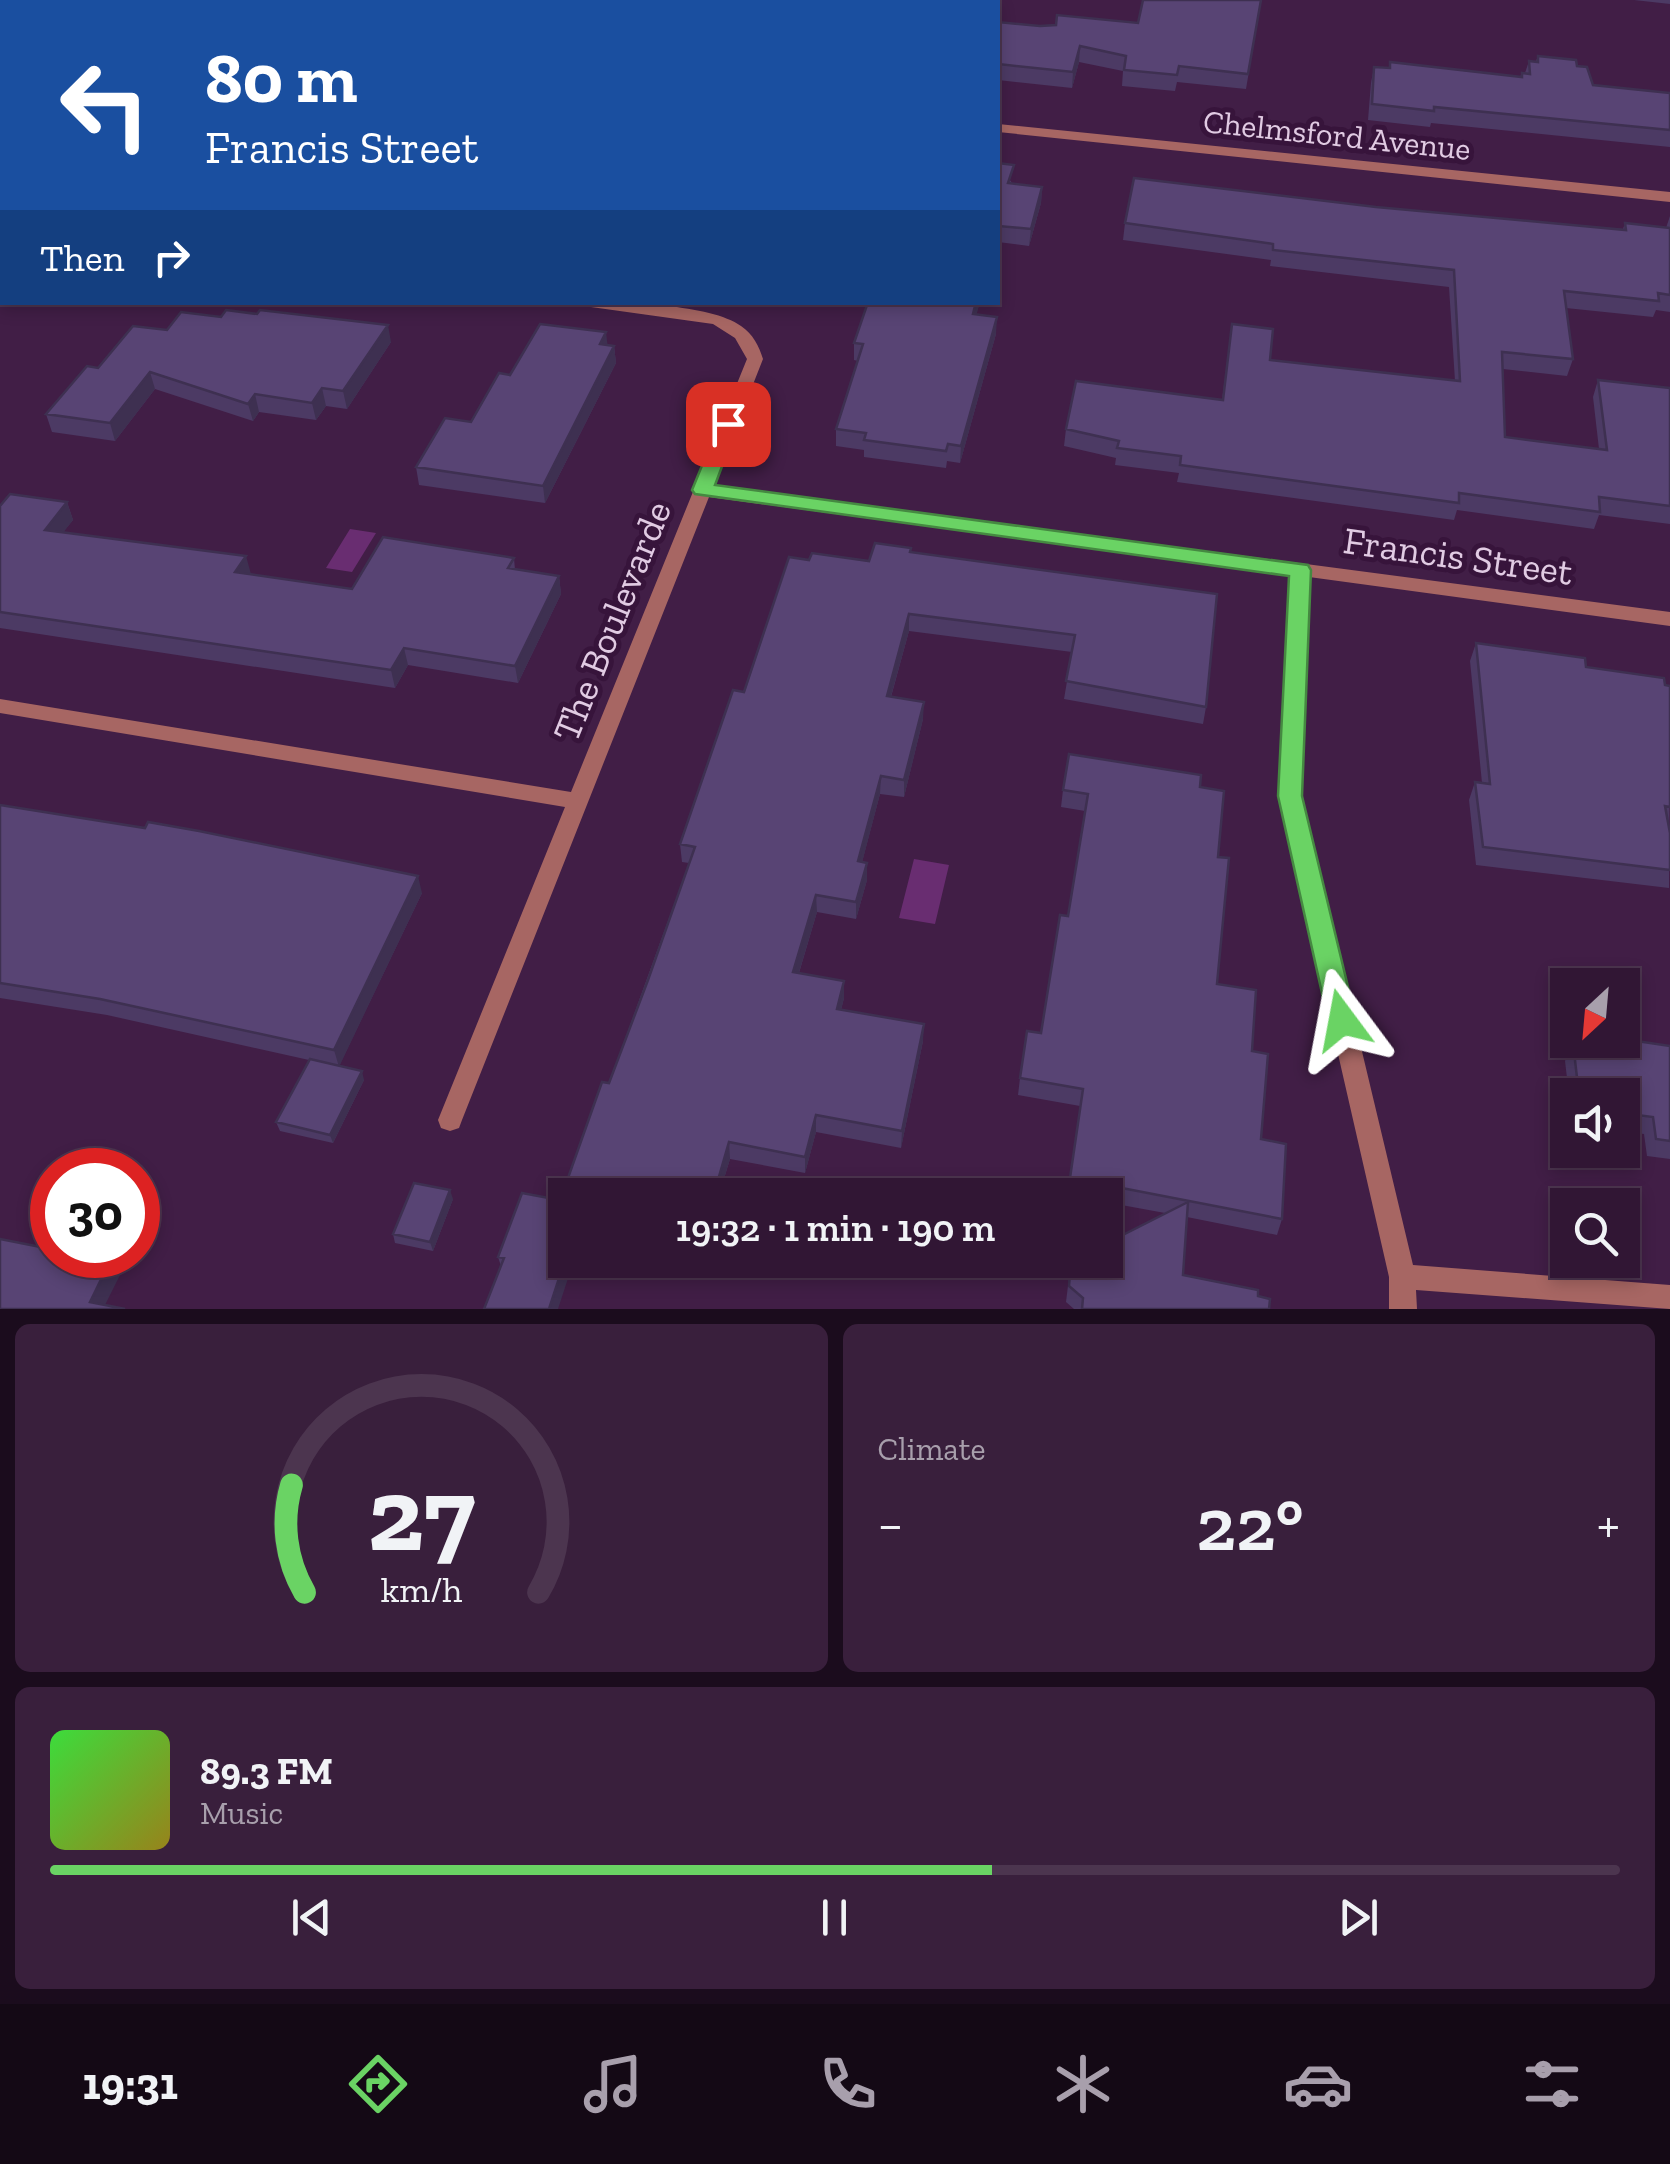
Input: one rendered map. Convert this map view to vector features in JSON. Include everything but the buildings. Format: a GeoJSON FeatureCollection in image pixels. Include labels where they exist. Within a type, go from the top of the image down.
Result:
{"type":"FeatureCollection","features":[{"type":"Feature","properties":{"kind":"street","name":"Chelmsford Avenue"},"geometry":{"type":"LineString","coordinates":[[1000,128],[1670,196]]}},
{"type":"Feature","properties":{"kind":"street","name":"The Boulevarde"},"geometry":{"type":"LineString","coordinates":[[450,1120],[755,359],[747,338],[735,327],[717,320],[612,305]]}},
{"type":"Feature","properties":{"kind":"street","name":"Francis Street"},"geometry":{"type":"LineString","coordinates":[[702,490],[1670,619]]}},
{"type":"Feature","properties":{"kind":"street"},"geometry":{"type":"LineString","coordinates":[[1300,570],[1290,796],[1402,1277],[1403,1309]]}},
{"type":"Feature","properties":{"kind":"street","name":"The Boulevarde"},"geometry":{"type":"LineString","coordinates":[[0,706],[578,801]]}},
{"type":"Feature","properties":{"kind":"street"},"geometry":{"type":"LineString","coordinates":[[1402,1277],[1670,1298]]}},
{"type":"Feature","properties":{"kind":"shaded area"},"geometry":{"type":"Polygon","coordinates":[[[350,529],[376,533],[352,572],[326,568],[350,529]]]}},
{"type":"Feature","properties":{"kind":"shaded area"},"geometry":{"type":"Polygon","coordinates":[[[914,859],[949,865],[935,924],[899,918],[914,859]]]}},
{"type":"Feature","properties":{"kind":"route"},"geometry":{"type":"LineString","coordinates":[[728,424],[702,490],[1300,570],[1290,796],[1342,1020]]}}]}
